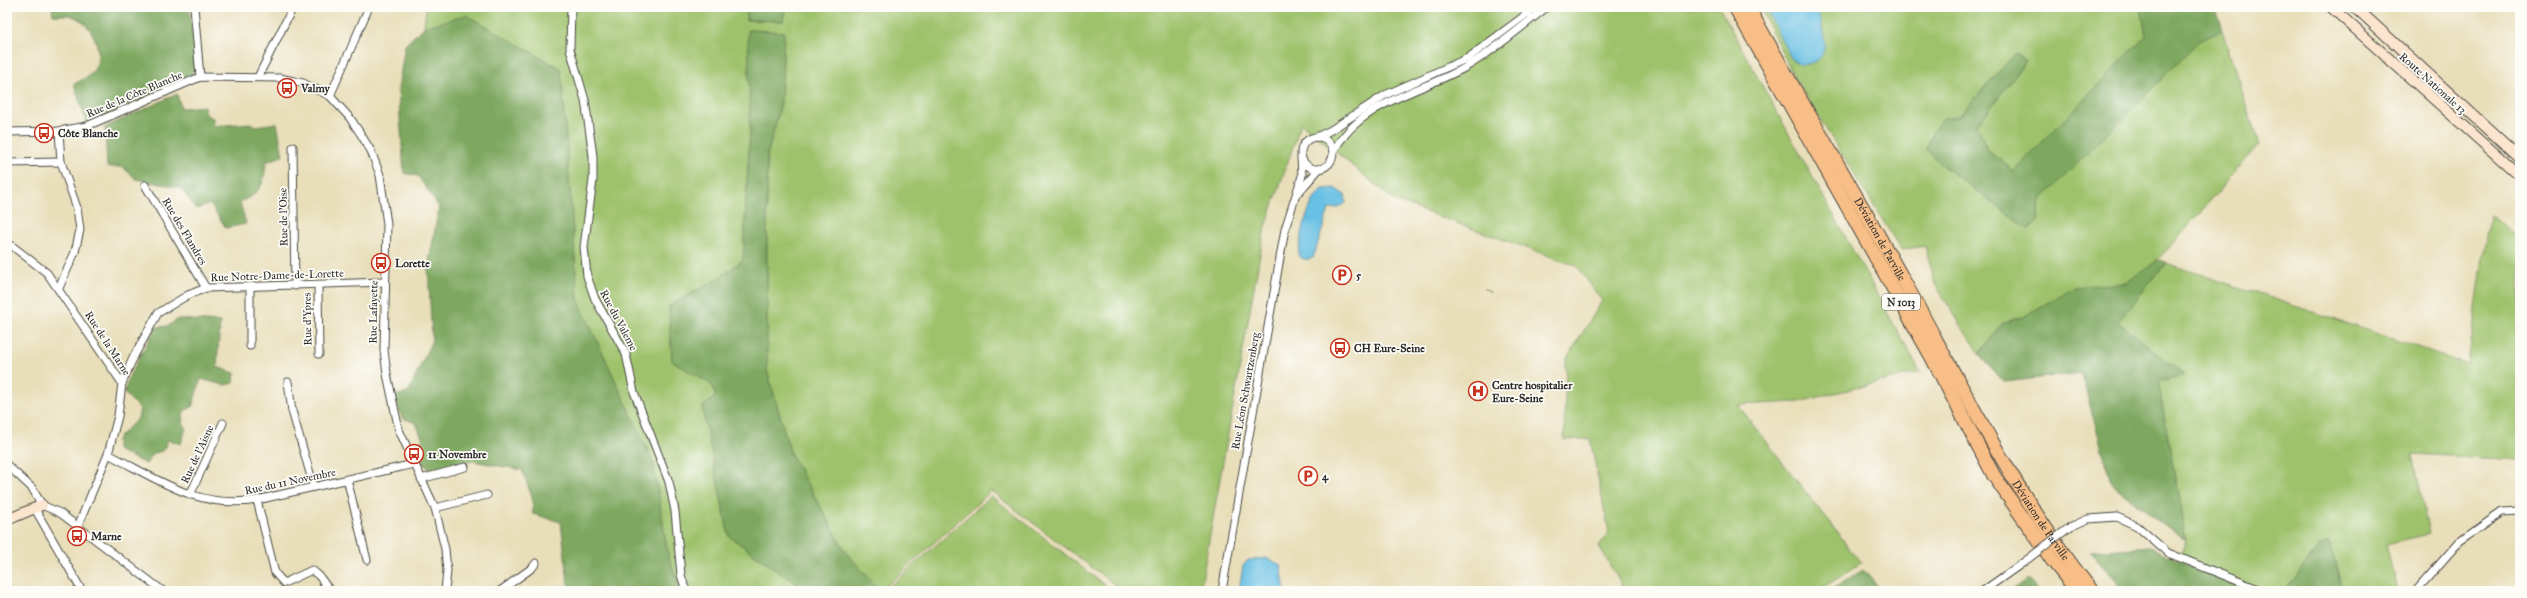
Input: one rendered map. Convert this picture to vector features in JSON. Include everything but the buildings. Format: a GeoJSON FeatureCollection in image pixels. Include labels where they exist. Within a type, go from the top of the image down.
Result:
{"type":"FeatureCollection","features":[{"type":"Feature","properties":{"kind":"highway","name":"Déviation de Parville"},"geometry":{"type":"LineString","coordinates":[[1735,7],[1926,347],[1994,476],[2052,560],[2077,591]]}},
{"type":"Feature","properties":{"kind":"highway","name":"Déviation de Parville"},"geometry":{"type":"LineString","coordinates":[[1748,7],[1897,268],[2006,469],[2061,553],[2092,591]]}},
{"type":"Feature","properties":{"kind":"main road","name":"Route Nationale 13"},"geometry":{"type":"LineString","coordinates":[[2332,7],[2520,176]]}},
{"type":"Feature","properties":{"kind":"main road","name":"Route Nationale 13"},"geometry":{"type":"LineString","coordinates":[[2355,7],[2520,158]]}},
{"type":"Feature","properties":{"kind":"main road"},"geometry":{"type":"LineString","coordinates":[[7,520],[38,507]]}},
{"type":"Feature","properties":{"kind":"street","name":"Rue de la Côte Blanche"},"geometry":{"type":"LineString","coordinates":[[7,132],[59,131],[87,126],[200,77],[193,7]]}},
{"type":"Feature","properties":{"kind":"street"},"geometry":{"type":"LineString","coordinates":[[258,77],[293,7]]}},
{"type":"Feature","properties":{"kind":"street"},"geometry":{"type":"LineString","coordinates":[[330,96],[369,7]]}},
{"type":"Feature","properties":{"kind":"street","name":"Rue du Valeme"},"geometry":{"type":"LineString","coordinates":[[571,7],[570,48],[585,100],[593,156],[592,180],[584,247],[587,276],[595,299],[626,354],[636,398],[669,482],[675,517],[681,575],[686,591]]}},
{"type":"Feature","properties":{"kind":"street"},"geometry":{"type":"LineString","coordinates":[[1536,7],[1468,58],[1385,95],[1332,130],[1304,143],[1301,156],[1310,167],[1319,169],[1330,161],[1340,139],[1368,113],[1387,101],[1468,66],[1547,7]]}},
{"type":"Feature","properties":{"kind":"street","name":"Rue Lafayette"},"geometry":{"type":"LineString","coordinates":[[200,77],[280,78],[303,83],[330,96],[350,118],[371,151],[380,175],[387,224],[384,350],[387,374],[399,430],[435,508],[445,549],[447,572],[446,591]]}},
{"type":"Feature","properties":{"kind":"street"},"geometry":{"type":"LineString","coordinates":[[59,131],[61,162],[77,208],[80,230],[75,252],[59,288]]}},
{"type":"Feature","properties":{"kind":"street"},"geometry":{"type":"LineString","coordinates":[[1317,137],[1329,143],[1333,152]]}},
{"type":"Feature","properties":{"kind":"street","name":"Rue de l'Oise"},"geometry":{"type":"LineString","coordinates":[[293,147],[295,286]]}},
{"type":"Feature","properties":{"kind":"street","name":"Rue Léon Schwartzenberg"},"geometry":{"type":"LineString","coordinates":[[1222,591],[1279,260],[1285,229],[1302,176],[1301,156]]}},
{"type":"Feature","properties":{"kind":"street"},"geometry":{"type":"LineString","coordinates":[[7,157],[7,163],[61,162]]}},
{"type":"Feature","properties":{"kind":"street","name":"Rue Léon Schwartzenberg"},"geometry":{"type":"LineString","coordinates":[[1295,196],[1319,169]]}},
{"type":"Feature","properties":{"kind":"street","name":"Rue des Flandres"},"geometry":{"type":"LineString","coordinates":[[145,185],[206,288]]}},
{"type":"Feature","properties":{"kind":"street","name":"Rue de la Marne"},"geometry":{"type":"LineString","coordinates":[[7,242],[48,273],[122,383],[118,416],[108,454],[78,526]]}},
{"type":"Feature","properties":{"kind":"street","name":"Rue Notre-Dame-de-Lorette"},"geometry":{"type":"LineString","coordinates":[[122,383],[134,356],[158,313],[188,295],[206,288],[385,282]]}},
{"type":"Feature","properties":{"kind":"street","name":"Rue d'Ypres"},"geometry":{"type":"LineString","coordinates":[[318,285],[319,354]]}},
{"type":"Feature","properties":{"kind":"street"},"geometry":{"type":"LineString","coordinates":[[250,287],[250,346]]}},
{"type":"Feature","properties":{"kind":"street"},"geometry":{"type":"LineString","coordinates":[[288,382],[292,411],[314,487]]}},
{"type":"Feature","properties":{"kind":"street","name":"Rue de l'Aisne"},"geometry":{"type":"LineString","coordinates":[[190,495],[224,423]]}},
{"type":"Feature","properties":{"kind":"street","name":"Rue du 11 Novembre"},"geometry":{"type":"LineString","coordinates":[[108,454],[190,495],[216,502],[241,503],[414,464]]}},
{"type":"Feature","properties":{"kind":"street"},"geometry":{"type":"LineString","coordinates":[[7,465],[32,488],[38,507],[82,591]]}},
{"type":"Feature","properties":{"kind":"street"},"geometry":{"type":"LineString","coordinates":[[421,479],[465,467]]}},
{"type":"Feature","properties":{"kind":"street"},"geometry":{"type":"LineString","coordinates":[[347,479],[367,560]]}},
{"type":"Feature","properties":{"kind":"street"},"geometry":{"type":"LineString","coordinates":[[435,508],[487,495]]}},
{"type":"Feature","properties":{"kind":"street"},"geometry":{"type":"LineString","coordinates":[[257,500],[276,573],[284,583],[312,570],[319,576],[330,591]]}},
{"type":"Feature","properties":{"kind":"street"},"geometry":{"type":"LineString","coordinates":[[38,507],[60,513],[163,591]]}},
{"type":"Feature","properties":{"kind":"street"},"geometry":{"type":"LineString","coordinates":[[2416,591],[2459,542],[2502,512],[2520,511]]}},
{"type":"Feature","properties":{"kind":"street"},"geometry":{"type":"LineString","coordinates":[[1984,591],[2070,527],[2088,519],[2117,518],[2136,526],[2168,554],[2263,591]]}},
{"type":"Feature","properties":{"kind":"street"},"geometry":{"type":"LineString","coordinates":[[500,591],[532,568],[536,563]]}},
{"type":"Feature","properties":{"kind":"green space"},"geometry":{"type":"Polygon","coordinates":[[[52,7],[189,7],[197,67],[188,79],[87,124],[74,84],[87,77],[94,70],[98,55],[95,38],[91,31],[79,19],[68,15],[53,15],[52,7]]]}},
{"type":"Feature","properties":{"kind":"green space"},"geometry":{"type":"Polygon","coordinates":[[[426,7],[747,7],[746,20],[783,21],[785,7],[1719,7],[1920,372],[1799,402],[1738,405],[1861,563],[1818,591],[1625,591],[1599,546],[1609,532],[1590,439],[1564,440],[1566,360],[1602,301],[1577,266],[1395,201],[1301,123],[1264,232],[1200,591],[1123,591],[991,491],[881,591],[847,554],[791,455],[767,370],[767,156],[781,103],[784,32],[749,30],[750,129],[743,260],[718,279],[669,306],[672,360],[711,384],[716,396],[702,408],[729,536],[806,591],[681,591],[668,555],[653,462],[578,300],[561,69],[424,27],[426,7]]]}},
{"type":"Feature","properties":{"kind":"green space"},"geometry":{"type":"Polygon","coordinates":[[[747,7],[785,7],[783,21],[746,20],[747,7]]]}},
{"type":"Feature","properties":{"kind":"green space"},"geometry":{"type":"Polygon","coordinates":[[[1760,7],[2141,7],[2146,36],[2014,172],[1988,151],[1977,125],[2026,61],[2017,53],[1959,116],[1943,118],[1926,149],[1943,166],[2028,229],[2037,222],[2041,200],[2203,37],[2222,30],[2259,145],[2158,260],[2126,283],[2074,288],[2023,317],[2004,322],[1979,354],[1935,284],[1925,246],[1901,250],[1794,77],[1760,7]]]}},
{"type":"Feature","properties":{"kind":"green space"},"geometry":{"type":"Polygon","coordinates":[[[2141,7],[2214,7],[2222,30],[2203,38],[2041,200],[2037,222],[2028,229],[1943,166],[1926,149],[1934,130],[1943,118],[1959,116],[2016,53],[2026,61],[1977,125],[1988,151],[2014,171],[2146,36],[2141,7]]]}},
{"type":"Feature","properties":{"kind":"green space"},"geometry":{"type":"Polygon","coordinates":[[[466,15],[561,69],[578,300],[653,462],[668,555],[681,591],[569,591],[561,522],[533,514],[532,497],[522,470],[473,461],[435,472],[421,463],[415,445],[423,440],[416,423],[402,418],[394,396],[408,393],[432,340],[428,267],[439,207],[418,176],[404,173],[398,89],[405,45],[424,27],[466,15]]]}},
{"type":"Feature","properties":{"kind":"green space"},"geometry":{"type":"Polygon","coordinates":[[[748,30],[784,32],[781,103],[767,156],[767,370],[791,455],[847,554],[881,591],[806,591],[729,536],[702,408],[716,396],[711,384],[672,361],[669,306],[718,279],[743,260],[750,129],[748,30]]]}},
{"type":"Feature","properties":{"kind":"green space"},"geometry":{"type":"Polygon","coordinates":[[[177,94],[181,108],[205,106],[206,115],[213,118],[214,126],[251,123],[255,126],[277,123],[283,156],[266,162],[264,177],[260,187],[253,195],[240,202],[246,224],[226,228],[210,204],[196,209],[181,188],[136,179],[123,167],[107,167],[105,127],[177,94]]]}},
{"type":"Feature","properties":{"kind":"green space"},"geometry":{"type":"Polygon","coordinates":[[[2489,215],[2520,239],[2520,460],[2413,454],[2429,534],[2386,544],[2397,591],[2342,591],[2330,542],[2320,545],[2285,591],[2249,591],[2178,560],[2186,541],[2158,381],[2185,375],[2117,322],[2166,263],[2468,364],[2489,215]]]}},
{"type":"Feature","properties":{"kind":"green space"},"geometry":{"type":"Polygon","coordinates":[[[2158,260],[2166,263],[2118,322],[2185,375],[2158,381],[2186,541],[2112,485],[2081,373],[2004,382],[1979,354],[2004,322],[2023,317],[2074,287],[2126,283],[2158,260]]]}},
{"type":"Feature","properties":{"kind":"green space"},"geometry":{"type":"Polygon","coordinates":[[[178,319],[220,322],[217,367],[235,373],[234,383],[224,385],[201,379],[192,407],[184,411],[182,420],[186,428],[181,444],[168,440],[163,451],[154,453],[146,464],[117,450],[117,439],[138,418],[140,409],[124,393],[130,375],[156,327],[168,326],[178,319]]]}},
{"type":"Feature","properties":{"kind":"green space"},"geometry":{"type":"Polygon","coordinates":[[[991,496],[1112,591],[889,591],[887,589],[991,496]]]}},
{"type":"Feature","properties":{"kind":"green space"},"geometry":{"type":"Polygon","coordinates":[[[2330,542],[2342,591],[2285,591],[2320,545],[2330,542]]]}},
{"type":"Feature","properties":{"kind":"green space"},"geometry":{"type":"Polygon","coordinates":[[[2150,547],[2249,591],[2125,591],[2089,551],[2150,547]]]}},
{"type":"Feature","properties":{"kind":"green space"},"geometry":{"type":"Polygon","coordinates":[[[1863,570],[1882,591],[1829,591],[1863,570]]]}},
{"type":"Feature","properties":{"kind":"green space"},"geometry":{"type":"Polygon","coordinates":[[[2028,579],[2039,591],[2011,591],[2028,579]]]}},
{"type":"Feature","properties":{"kind":"water"},"geometry":{"type":"Polygon","coordinates":[[[1765,7],[1817,7],[1824,36],[1823,52],[1819,59],[1812,63],[1800,65],[1791,58],[1765,7]]]}},
{"type":"Feature","properties":{"kind":"water"},"geometry":{"type":"Polygon","coordinates":[[[1334,188],[1345,195],[1346,203],[1338,208],[1329,209],[1313,258],[1303,259],[1298,255],[1303,229],[1312,202],[1323,189],[1334,188]]]}},
{"type":"Feature","properties":{"kind":"water"},"geometry":{"type":"Polygon","coordinates":[[[1266,558],[1281,565],[1285,591],[1239,591],[1243,566],[1248,560],[1266,558]]]}},
{"type":"Feature","properties":{"kind":"place","name":"Valmy"},"geometry":{"type":"Point","coordinates":[287,88]}},
{"type":"Feature","properties":{"kind":"place","name":"Côte Blanche"},"geometry":{"type":"Point","coordinates":[44,133]}},
{"type":"Feature","properties":{"kind":"place","name":"Lorette"},"geometry":{"type":"Point","coordinates":[381,263]}},
{"type":"Feature","properties":{"kind":"place","name":"5"},"geometry":{"type":"Point","coordinates":[1342,275]}},
{"type":"Feature","properties":{"kind":"place","name":"CH Eure-Seine"},"geometry":{"type":"Point","coordinates":[1340,348]}},
{"type":"Feature","properties":{"kind":"place","name":"Centre hospitalier Eure-Seine"},"geometry":{"type":"Point","coordinates":[1478,391]}},
{"type":"Feature","properties":{"kind":"place","name":"11 Novembre"},"geometry":{"type":"Point","coordinates":[414,454]}},
{"type":"Feature","properties":{"kind":"place","name":"4"},"geometry":{"type":"Point","coordinates":[1308,476]}},
{"type":"Feature","properties":{"kind":"place","name":"Marne"},"geometry":{"type":"Point","coordinates":[77,536]}}]}
